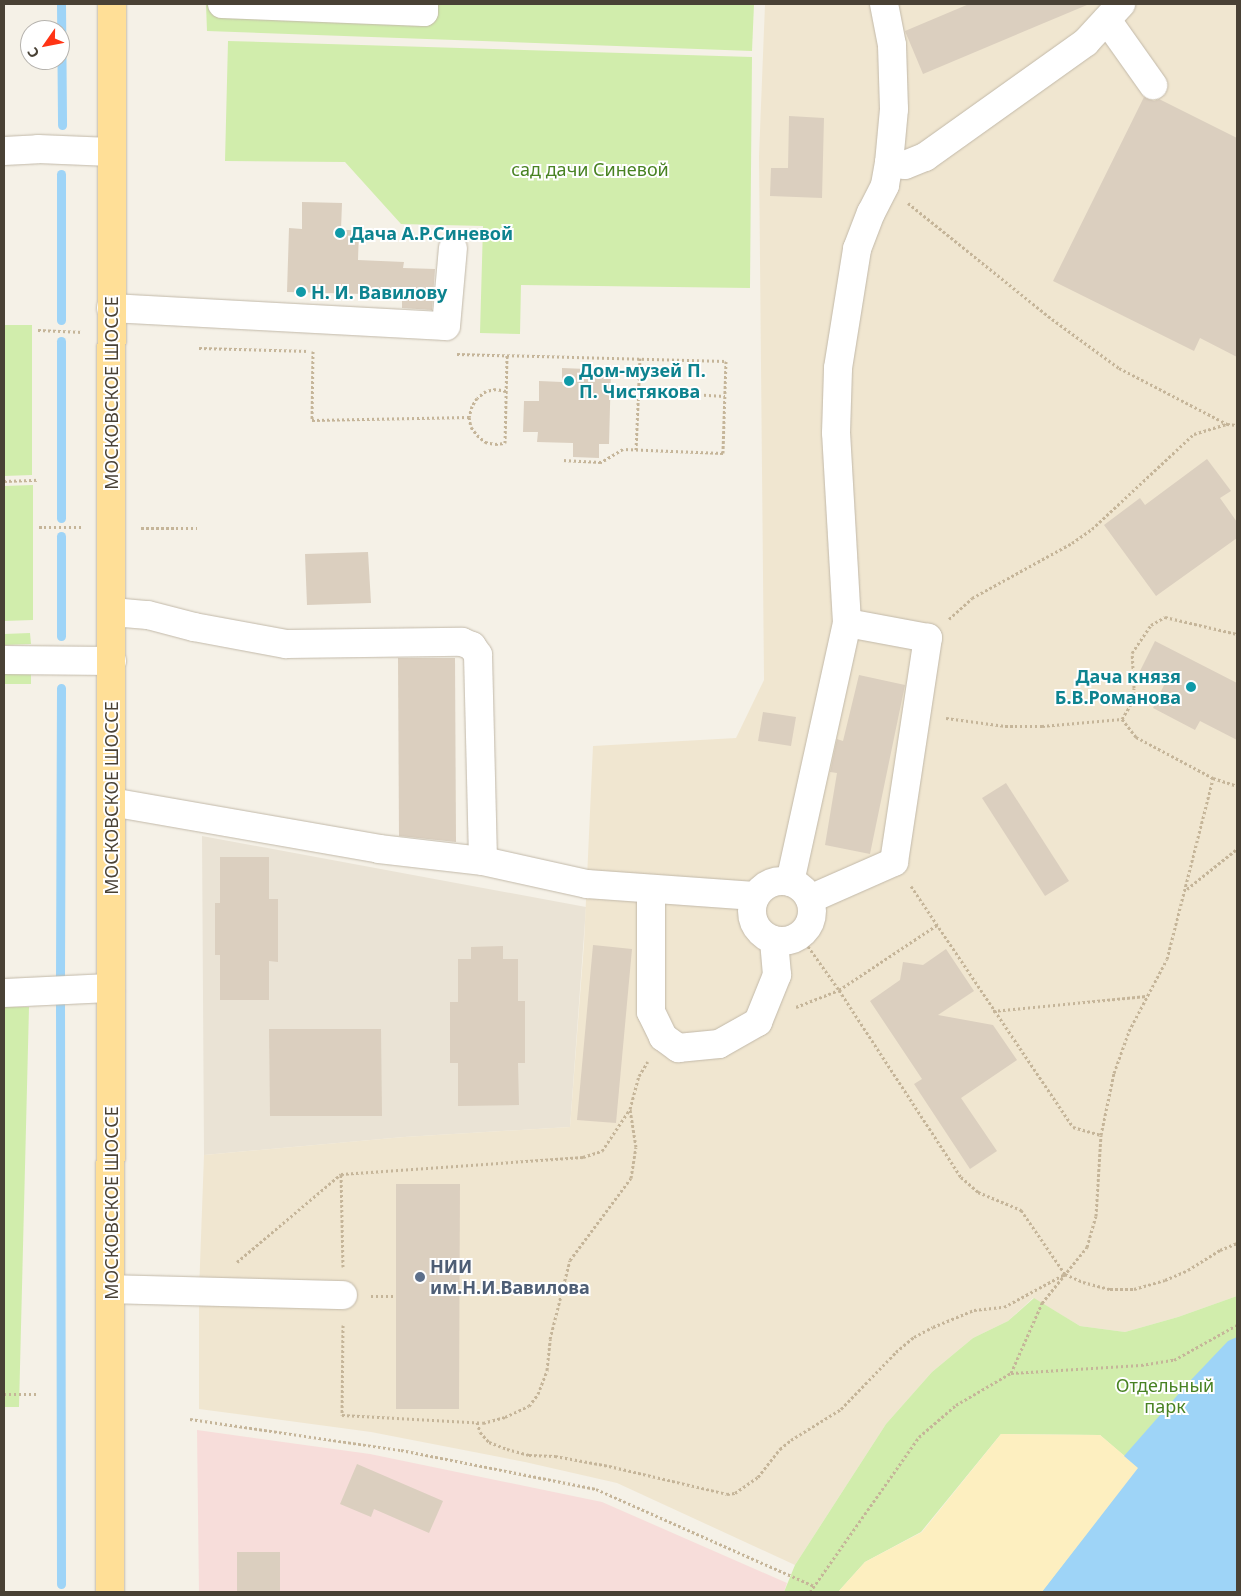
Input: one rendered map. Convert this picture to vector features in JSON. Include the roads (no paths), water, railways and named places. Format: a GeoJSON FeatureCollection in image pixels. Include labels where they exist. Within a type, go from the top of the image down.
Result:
{"type":"FeatureCollection","features":[{"type":"Feature","properties":{"kind":"main road","name":"МОСКОВСКОЕ ШОССЕ"},"geometry":{"type":"LineString","coordinates":[[110,1592],[112,4]]}},
{"type":"Feature","properties":{"kind":"street"},"geometry":{"type":"LineString","coordinates":[[222,4],[424,12],[424,4]]}},
{"type":"Feature","properties":{"kind":"street"},"geometry":{"type":"LineString","coordinates":[[651,888],[651,1012],[663,1037],[678,1048],[719,1044],[758,1022],[777,975],[787,937],[811,919],[800,890],[846,623],[836,433],[838,368],[857,250],[887,174],[894,109],[892,45],[884,4]]}},
{"type":"Feature","properties":{"kind":"street"},"geometry":{"type":"LineString","coordinates":[[887,174],[926,157],[1086,42],[1114,12],[1153,85]]}},
{"type":"Feature","properties":{"kind":"street"},"geometry":{"type":"LineString","coordinates":[[4,151],[38,149],[111,152]]}},
{"type":"Feature","properties":{"kind":"street"},"geometry":{"type":"LineString","coordinates":[[111,308],[446,326],[453,248]]}},
{"type":"Feature","properties":{"kind":"street"},"geometry":{"type":"LineString","coordinates":[[112,612],[148,615],[194,627],[286,644],[462,642],[472,646],[478,655],[483,861]]}},
{"type":"Feature","properties":{"kind":"street"},"geometry":{"type":"LineString","coordinates":[[787,937],[759,930],[754,922],[752,914],[755,896],[770,883],[780,880],[800,890],[894,862],[928,638],[846,623]]}},
{"type":"Feature","properties":{"kind":"street"},"geometry":{"type":"LineString","coordinates":[[4,660],[112,661]]}},
{"type":"Feature","properties":{"kind":"street"},"geometry":{"type":"LineString","coordinates":[[111,802],[379,849],[483,861],[587,884],[755,896]]}},
{"type":"Feature","properties":{"kind":"street"},"geometry":{"type":"LineString","coordinates":[[4,993],[111,988]]}},
{"type":"Feature","properties":{"kind":"street"},"geometry":{"type":"LineString","coordinates":[[110,1288],[343,1295]]}},
{"type":"Feature","properties":{"kind":"water"},"geometry":{"type":"Polygon","coordinates":[[[1237,1337],[1237,1592],[1042,1592],[1138,1468],[1124,1456],[1189,1382],[1228,1341],[1237,1337]]]}},
{"type":"Feature","properties":{"kind":"waterway"},"geometry":{"type":"LineString","coordinates":[[61,4],[62,125]]}},
{"type":"Feature","properties":{"kind":"waterway"},"geometry":{"type":"LineString","coordinates":[[61,174],[61,320]]}},
{"type":"Feature","properties":{"kind":"waterway"},"geometry":{"type":"LineString","coordinates":[[61,341],[61,518]]}},
{"type":"Feature","properties":{"kind":"waterway"},"geometry":{"type":"LineString","coordinates":[[61,536],[61,636]]}},
{"type":"Feature","properties":{"kind":"waterway"},"geometry":{"type":"LineString","coordinates":[[60,977],[61,688]]}},
{"type":"Feature","properties":{"kind":"waterway"},"geometry":{"type":"LineString","coordinates":[[60,1000],[61,1584]]}},
{"type":"Feature","properties":{"kind":"place","name":"Дача А.Р.Синевой"},"geometry":{"type":"Point","coordinates":[340,233]}},
{"type":"Feature","properties":{"kind":"place","name":"Н. И. Вавилову"},"geometry":{"type":"Point","coordinates":[301,292]}},
{"type":"Feature","properties":{"kind":"place","name":"Дом-музей П. П. Чистякова"},"geometry":{"type":"Point","coordinates":[569,381]}},
{"type":"Feature","properties":{"kind":"place","name":"Дача князя Б.В.Романова"},"geometry":{"type":"Point","coordinates":[1191,687]}},
{"type":"Feature","properties":{"kind":"place","name":"НИИ им.Н.И.Вавилова"},"geometry":{"type":"Point","coordinates":[420,1277]}},
{"type":"Feature","properties":{"kind":"park label","name":"сад дачи Синевой"},"geometry":{"type":"Point","coordinates":[590,169]}},
{"type":"Feature","properties":{"kind":"park label","name":"Отдельный парк"},"geometry":{"type":"Point","coordinates":[1165,1396]}}]}
